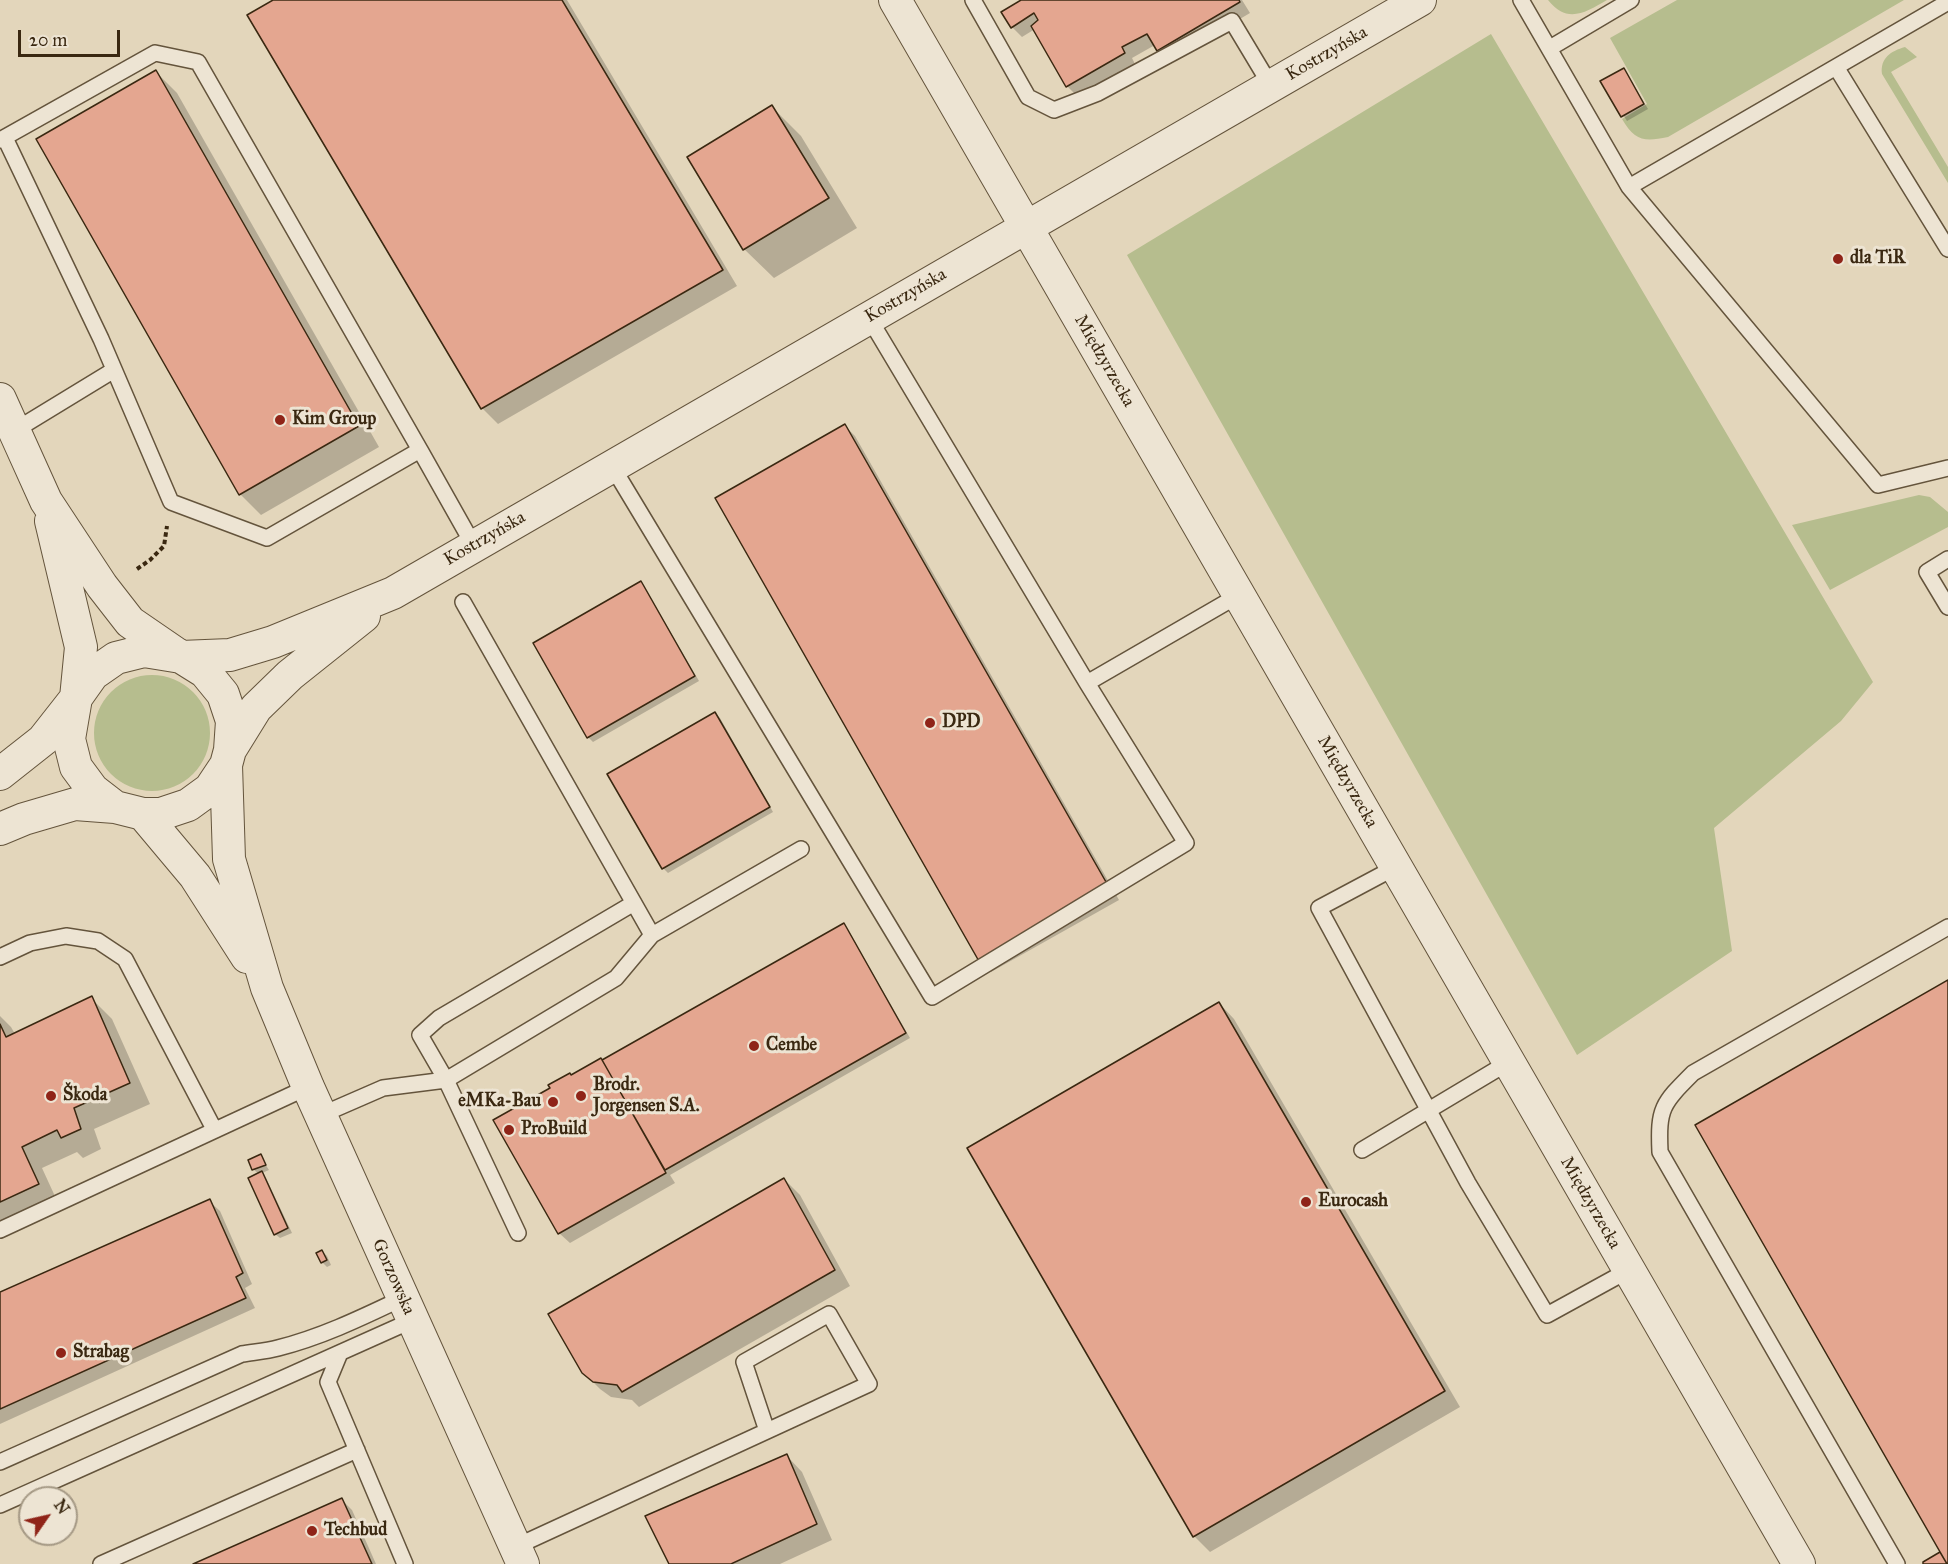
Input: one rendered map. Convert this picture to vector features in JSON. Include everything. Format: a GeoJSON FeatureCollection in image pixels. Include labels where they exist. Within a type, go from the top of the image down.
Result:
{"type":"FeatureCollection","features":[{"type":"Feature","properties":{"kind":"street","name":"Międzyrzecka"},"geometry":{"type":"LineString","coordinates":[[895,0],[1799,1564]]}},
{"type":"Feature","properties":{"kind":"street","name":"Kostrzyńska"},"geometry":{"type":"LineString","coordinates":[[393,592],[1420,0]]}},
{"type":"Feature","properties":{"kind":"street"},"geometry":{"type":"LineString","coordinates":[[0,399],[46,501],[102,586],[130,622],[205,672],[223,694],[232,721],[228,757],[229,860],[267,988]]}},
{"type":"Feature","properties":{"kind":"street"},"geometry":{"type":"LineString","coordinates":[[46,501],[81,647],[69,739],[76,767],[93,790],[129,810],[195,876],[267,988]]}},
{"type":"Feature","properties":{"kind":"street"},"geometry":{"type":"LineString","coordinates":[[0,774],[43,740],[93,674],[116,658],[144,651],[181,657],[230,655],[273,642],[393,592]]}},
{"type":"Feature","properties":{"kind":"street"},"geometry":{"type":"LineString","coordinates":[[0,829],[24,819],[75,804],[161,814],[188,806],[210,789],[256,708],[290,675],[393,592]]}},
{"type":"Feature","properties":{"kind":"street","name":"Gorzowska"},"geometry":{"type":"LineString","coordinates":[[267,988],[308,1087],[519,1555]]}},
{"type":"Feature","properties":{"kind":"lane"},"geometry":{"type":"LineString","coordinates":[[973,0],[1028,97],[1054,110],[1098,93],[1232,21],[1271,86]]}},
{"type":"Feature","properties":{"kind":"lane"},"geometry":{"type":"LineString","coordinates":[[1521,0],[1629,188],[1878,484],[1948,468]]}},
{"type":"Feature","properties":{"kind":"lane"},"geometry":{"type":"LineString","coordinates":[[1550,48],[1631,0]]}},
{"type":"Feature","properties":{"kind":"lane"},"geometry":{"type":"LineString","coordinates":[[1629,188],[1948,2]]}},
{"type":"Feature","properties":{"kind":"lane"},"geometry":{"type":"LineString","coordinates":[[420,450],[267,538],[171,502],[114,370],[3,139],[155,53],[198,62],[420,450],[474,546]]}},
{"type":"Feature","properties":{"kind":"lane"},"geometry":{"type":"LineString","coordinates":[[1836,67],[1948,249]]}},
{"type":"Feature","properties":{"kind":"lane"},"geometry":{"type":"LineString","coordinates":[[612,466],[932,997],[1186,843],[1087,683],[869,318]]}},
{"type":"Feature","properties":{"kind":"lane"},"geometry":{"type":"LineString","coordinates":[[14,431],[114,370]]}},
{"type":"Feature","properties":{"kind":"lane"},"geometry":{"type":"LineString","coordinates":[[1948,559],[1927,572],[1948,607]]}},
{"type":"Feature","properties":{"kind":"lane"},"geometry":{"type":"LineString","coordinates":[[1087,683],[1239,595]]}},
{"type":"Feature","properties":{"kind":"lane"},"geometry":{"type":"LineString","coordinates":[[463,602],[652,935]]}},
{"type":"Feature","properties":{"kind":"lane"},"geometry":{"type":"LineString","coordinates":[[321,1115],[383,1088],[446,1080],[616,978],[652,935],[801,849]]}},
{"type":"Feature","properties":{"kind":"lane"},"geometry":{"type":"LineString","coordinates":[[1396,867],[1318,908],[1467,1183],[1547,1315],[1629,1270]]}},
{"type":"Feature","properties":{"kind":"lane"},"geometry":{"type":"LineString","coordinates":[[518,1233],[446,1080],[420,1035],[439,1018],[634,903]]}},
{"type":"Feature","properties":{"kind":"lane"},"geometry":{"type":"LineString","coordinates":[[1897,1564],[1660,1152],[1659,1120],[1669,1096],[1693,1073],[1948,927]]}},
{"type":"Feature","properties":{"kind":"lane"},"geometry":{"type":"LineString","coordinates":[[0,957],[30,944],[66,936],[98,941],[126,959],[214,1130]]}},
{"type":"Feature","properties":{"kind":"lane"},"geometry":{"type":"LineString","coordinates":[[1362,1150],[1509,1062]]}},
{"type":"Feature","properties":{"kind":"lane"},"geometry":{"type":"LineString","coordinates":[[0,1230],[308,1087]]}},
{"type":"Feature","properties":{"kind":"lane"},"geometry":{"type":"LineString","coordinates":[[0,1505],[340,1353],[408,1309]]}},
{"type":"Feature","properties":{"kind":"lane"},"geometry":{"type":"LineString","coordinates":[[0,1462],[242,1354],[277,1349],[408,1309]]}},
{"type":"Feature","properties":{"kind":"lane"},"geometry":{"type":"LineString","coordinates":[[519,1555],[766,1431],[868,1384],[829,1314],[744,1362],[766,1431]]}},
{"type":"Feature","properties":{"kind":"lane"},"geometry":{"type":"LineString","coordinates":[[340,1353],[328,1382],[405,1564]]}},
{"type":"Feature","properties":{"kind":"lane"},"geometry":{"type":"LineString","coordinates":[[101,1564],[357,1450]]}},
{"type":"Feature","properties":{"kind":"path"},"geometry":{"type":"LineString","coordinates":[[137,569],[164,546],[171,502]]}},
{"type":"Feature","properties":{"kind":"green space"},"geometry":{"type":"Polygon","coordinates":[[[1548,0],[1607,0],[1584,12],[1569,14],[1562,12],[1548,0]]]}},
{"type":"Feature","properties":{"kind":"green space"},"geometry":{"type":"Polygon","coordinates":[[[1677,0],[1904,0],[1668,137],[1641,138],[1631,132],[1622,119],[1647,104],[1610,38],[1677,0]]]}},
{"type":"Feature","properties":{"kind":"green space"},"geometry":{"type":"Polygon","coordinates":[[[1491,34],[1873,682],[1841,721],[1714,828],[1732,951],[1577,1055],[1127,255],[1491,34]]]}},
{"type":"Feature","properties":{"kind":"green space"},"geometry":{"type":"Polygon","coordinates":[[[1905,47],[1917,57],[1891,72],[1948,167],[1948,183],[1882,74],[1885,59],[1905,47]]]}},
{"type":"Feature","properties":{"kind":"green space"},"geometry":{"type":"Polygon","coordinates":[[[1919,495],[1930,497],[1948,512],[1948,527],[1830,590],[1792,525],[1919,495]]]}},
{"type":"Feature","properties":{"kind":"green space"},"geometry":{"type":"Polygon","coordinates":[[[152,675],[174,680],[193,692],[205,711],[210,733],[205,755],[193,774],[174,786],[152,791],[130,786],[111,774],[99,755],[94,733],[99,711],[111,692],[130,680],[152,675]]]}},
{"type":"Feature","properties":{"kind":"building"},"geometry":{"type":"Polygon","coordinates":[[[273,0],[562,0],[723,270],[481,409],[247,15],[273,0]]]}},
{"type":"Feature","properties":{"kind":"building"},"geometry":{"type":"Polygon","coordinates":[[[1021,0],[1239,0],[1240,2],[1157,51],[1147,34],[1122,47],[1125,53],[1066,87],[1031,26],[1038,20],[1034,13],[1011,28],[1001,12],[1021,0]]]}},
{"type":"Feature","properties":{"kind":"building"},"geometry":{"type":"Polygon","coordinates":[[[1624,68],[1644,104],[1621,117],[1600,81],[1624,68]]]}},
{"type":"Feature","properties":{"kind":"building"},"geometry":{"type":"Polygon","coordinates":[[[156,70],[359,426],[239,495],[36,139],[156,70]]]}},
{"type":"Feature","properties":{"kind":"building"},"geometry":{"type":"Polygon","coordinates":[[[772,105],[829,198],[743,250],[687,157],[772,105]]]}},
{"type":"Feature","properties":{"kind":"building","name":"DPD"},"geometry":{"type":"Polygon","coordinates":[[[845,424],[1110,889],[980,963],[715,498],[845,424]]]}},
{"type":"Feature","properties":{"kind":"building"},"geometry":{"type":"Polygon","coordinates":[[[641,581],[695,676],[587,738],[533,643],[641,581]]]}},
{"type":"Feature","properties":{"kind":"building"},"geometry":{"type":"Polygon","coordinates":[[[715,712],[770,807],[662,869],[607,774],[715,712]]]}},
{"type":"Feature","properties":{"kind":"building","name":"Cembe"},"geometry":{"type":"Polygon","coordinates":[[[844,923],[906,1033],[665,1170],[602,1060],[844,923]]]}},
{"type":"Feature","properties":{"kind":"building"},"geometry":{"type":"Polygon","coordinates":[[[1948,980],[1948,1564],[1947,1564],[1695,1125],[1948,980]]]}},
{"type":"Feature","properties":{"kind":"building","name":"Škoda"},"geometry":{"type":"Polygon","coordinates":[[[92,996],[130,1083],[74,1108],[81,1129],[61,1138],[57,1130],[22,1147],[39,1184],[0,1202],[0,1024],[6,1037],[92,996]]]}},
{"type":"Feature","properties":{"kind":"building"},"geometry":{"type":"Polygon","coordinates":[[[1219,1002],[1445,1391],[1193,1537],[967,1148],[1219,1002]]]}},
{"type":"Feature","properties":{"kind":"building"},"geometry":{"type":"Polygon","coordinates":[[[601,1058],[666,1173],[558,1234],[493,1120],[550,1088],[548,1085],[601,1058]]]}},
{"type":"Feature","properties":{"kind":"building"},"geometry":{"type":"Polygon","coordinates":[[[261,1154],[266,1165],[252,1170],[248,1160],[261,1154]]]}},
{"type":"Feature","properties":{"kind":"building"},"geometry":{"type":"Polygon","coordinates":[[[262,1171],[288,1228],[274,1235],[248,1178],[262,1171]]]}},
{"type":"Feature","properties":{"kind":"building"},"geometry":{"type":"Polygon","coordinates":[[[784,1178],[835,1270],[622,1392],[617,1385],[593,1382],[582,1373],[548,1314],[784,1178]]]}},
{"type":"Feature","properties":{"kind":"building","name":"Strabag"},"geometry":{"type":"Polygon","coordinates":[[[210,1199],[243,1273],[236,1277],[246,1298],[0,1409],[0,1292],[210,1199]]]}},
{"type":"Feature","properties":{"kind":"building"},"geometry":{"type":"Polygon","coordinates":[[[322,1250],[327,1260],[321,1263],[316,1253],[322,1250]]]}},
{"type":"Feature","properties":{"kind":"building"},"geometry":{"type":"Polygon","coordinates":[[[787,1454],[817,1524],[731,1564],[669,1564],[645,1516],[787,1454]]]}},
{"type":"Feature","properties":{"kind":"building","name":"Techbud"},"geometry":{"type":"Polygon","coordinates":[[[342,1498],[372,1564],[193,1564],[342,1498]]]}},
{"type":"Feature","properties":{"kind":"building"},"geometry":{"type":"Polygon","coordinates":[[[1940,1552],[1947,1564],[1923,1564],[1923,1562],[1940,1552]]]}},
{"type":"Feature","properties":{"kind":"place","name":"dla TiR"},"geometry":{"type":"Point","coordinates":[1838,259]}},
{"type":"Feature","properties":{"kind":"place","name":"Kim Group"},"geometry":{"type":"Point","coordinates":[280,420]}},
{"type":"Feature","properties":{"kind":"place","name":"DPD"},"geometry":{"type":"Point","coordinates":[930,723]}},
{"type":"Feature","properties":{"kind":"place","name":"Cembe"},"geometry":{"type":"Point","coordinates":[754,1046]}},
{"type":"Feature","properties":{"kind":"place","name":"Škoda"},"geometry":{"type":"Point","coordinates":[51,1096]}},
{"type":"Feature","properties":{"kind":"place","name":"Brodr. Jorgensen S.A."},"geometry":{"type":"Point","coordinates":[581,1096]}},
{"type":"Feature","properties":{"kind":"place","name":"eMKa-Bau"},"geometry":{"type":"Point","coordinates":[553,1102]}},
{"type":"Feature","properties":{"kind":"place","name":"ProBuild"},"geometry":{"type":"Point","coordinates":[509,1130]}},
{"type":"Feature","properties":{"kind":"place","name":"Eurocash"},"geometry":{"type":"Point","coordinates":[1306,1202]}},
{"type":"Feature","properties":{"kind":"place","name":"Strabag"},"geometry":{"type":"Point","coordinates":[61,1353]}},
{"type":"Feature","properties":{"kind":"place","name":"Techbud"},"geometry":{"type":"Point","coordinates":[312,1531]}}]}
